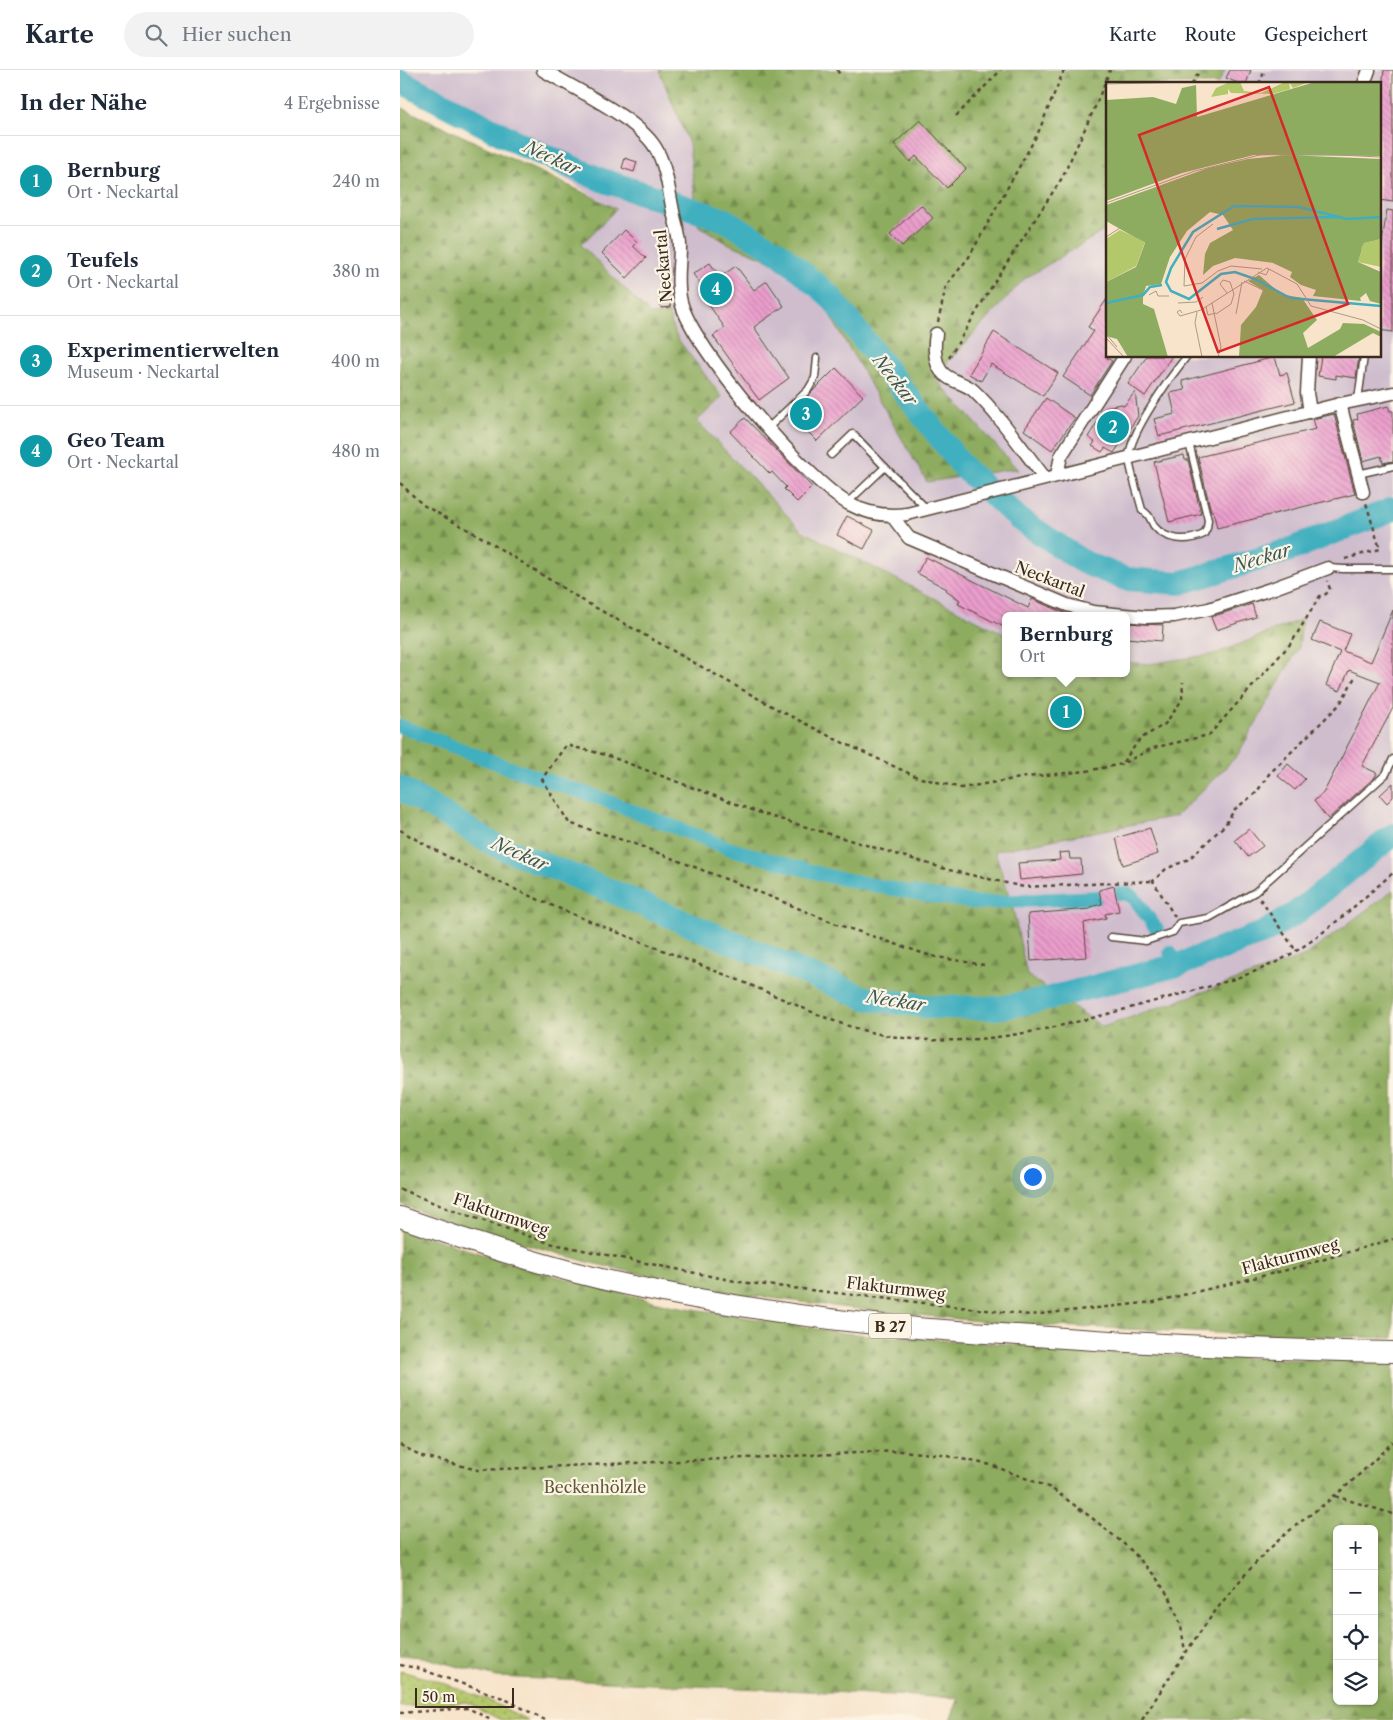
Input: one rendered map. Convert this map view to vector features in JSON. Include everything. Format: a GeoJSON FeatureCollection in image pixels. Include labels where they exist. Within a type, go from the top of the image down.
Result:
{"type":"FeatureCollection","features":[{"type":"Feature","properties":{"kind":"main road","name":"B 27"},"geometry":{"type":"LineString","coordinates":[[400,1217],[549,1264],[626,1285],[855,1322],[919,1329],[1100,1340],[1316,1351],[1393,1352]]}},
{"type":"Feature","properties":{"kind":"street","name":"Neckartal"},"geometry":{"type":"LineString","coordinates":[[544,70],[596,100],[631,124],[655,146],[662,160],[680,243],[678,285],[681,302],[694,332],[724,375],[768,428],[806,469],[828,489],[848,503],[874,514],[892,516],[945,505],[1340,404],[1393,393]]}},
{"type":"Feature","properties":{"kind":"street"},"geometry":{"type":"LineString","coordinates":[[1365,82],[1369,70]]}},
{"type":"Feature","properties":{"kind":"street"},"geometry":{"type":"LineString","coordinates":[[936,334],[934,344],[936,359],[941,372],[950,378],[968,385],[983,399],[1051,477],[1061,456],[1124,358]]}},
{"type":"Feature","properties":{"kind":"street"},"geometry":{"type":"LineString","coordinates":[[1309,358],[1306,393],[1310,412]]}},
{"type":"Feature","properties":{"kind":"street"},"geometry":{"type":"LineString","coordinates":[[1340,404],[1363,492]]}},
{"type":"Feature","properties":{"kind":"street","name":"Neckartal"},"geometry":{"type":"LineString","coordinates":[[892,516],[909,538],[1067,605],[1093,612]]}},
{"type":"Feature","properties":{"kind":"street","name":"Neckartal"},"geometry":{"type":"LineString","coordinates":[[1130,615],[1146,617],[1192,613],[1274,588],[1325,569]]}},
{"type":"Feature","properties":{"kind":"lane"},"geometry":{"type":"LineString","coordinates":[[768,428],[808,390],[815,378],[817,358]]}},
{"type":"Feature","properties":{"kind":"lane"},"geometry":{"type":"LineString","coordinates":[[1186,358],[1146,416],[1131,448],[1129,458],[1142,510],[1150,515],[1154,525],[1161,532],[1179,539],[1193,538],[1204,534],[1208,520],[1189,443]]}},
{"type":"Feature","properties":{"kind":"lane"},"geometry":{"type":"LineString","coordinates":[[1358,400],[1364,358]]}},
{"type":"Feature","properties":{"kind":"lane"},"geometry":{"type":"LineString","coordinates":[[830,455],[853,434],[927,509]]}},
{"type":"Feature","properties":{"kind":"lane"},"geometry":{"type":"LineString","coordinates":[[1358,474],[1393,466]]}},
{"type":"Feature","properties":{"kind":"lane"},"geometry":{"type":"LineString","coordinates":[[848,503],[885,467]]}},
{"type":"Feature","properties":{"kind":"lane"},"geometry":{"type":"LineString","coordinates":[[1325,569],[1393,569]]}},
{"type":"Feature","properties":{"kind":"lane"},"geometry":{"type":"LineString","coordinates":[[1111,937],[1146,941],[1173,932],[1179,923],[1209,918],[1255,892],[1386,774],[1393,759]]}},
{"type":"Feature","properties":{"kind":"path"},"geometry":{"type":"LineString","coordinates":[[837,70],[841,76]]}},
{"type":"Feature","properties":{"kind":"path"},"geometry":{"type":"LineString","coordinates":[[956,116],[1001,70]]}},
{"type":"Feature","properties":{"kind":"path"},"geometry":{"type":"LineString","coordinates":[[936,334],[946,286],[970,257],[1038,133],[1064,70]]}},
{"type":"Feature","properties":{"kind":"path"},"geometry":{"type":"LineString","coordinates":[[941,372],[995,282],[1062,178],[1110,70]]}},
{"type":"Feature","properties":{"kind":"path"},"geometry":{"type":"LineString","coordinates":[[1193,82],[1200,70]]}},
{"type":"Feature","properties":{"kind":"path"},"geometry":{"type":"LineString","coordinates":[[1260,82],[1265,70]]}},
{"type":"Feature","properties":{"kind":"path"},"geometry":{"type":"LineString","coordinates":[[400,483],[423,505],[483,538],[582,600],[834,740],[917,778],[961,788],[1026,777],[1087,771],[1122,764],[1152,748],[1209,736],[1292,642],[1320,596],[1330,590],[1325,569],[1350,557],[1380,549],[1363,492]]}},
{"type":"Feature","properties":{"kind":"path"},"geometry":{"type":"LineString","coordinates":[[984,965],[931,956],[839,925],[635,844],[569,823],[542,779],[566,745],[606,755],[762,814],[949,870],[1024,887],[1153,881],[1166,869],[1189,858],[1225,825],[1235,808],[1256,793],[1269,774],[1340,704],[1355,677]]}},
{"type":"Feature","properties":{"kind":"path"},"geometry":{"type":"LineString","coordinates":[[1122,764],[1140,739],[1165,724],[1182,700],[1183,682]]}},
{"type":"Feature","properties":{"kind":"path"},"geometry":{"type":"LineString","coordinates":[[400,830],[479,874],[563,911],[734,978],[819,1015],[865,1031],[906,1039],[952,1041],[1000,1038],[1069,1024],[1207,987],[1252,972],[1296,952],[1393,873]]}},
{"type":"Feature","properties":{"kind":"path"},"geometry":{"type":"LineString","coordinates":[[1153,881],[1179,923]]}},
{"type":"Feature","properties":{"kind":"path"},"geometry":{"type":"LineString","coordinates":[[1265,906],[1296,952]]}},
{"type":"Feature","properties":{"kind":"path","name":"Flakturmweg"},"geometry":{"type":"LineString","coordinates":[[400,1189],[449,1209],[549,1243],[659,1266],[740,1282],[1030,1315],[1154,1302],[1291,1269],[1393,1239]]}},
{"type":"Feature","properties":{"kind":"path"},"geometry":{"type":"LineString","coordinates":[[1142,1720],[1186,1652],[1238,1583],[1280,1539],[1308,1515],[1335,1496],[1393,1442]]}},
{"type":"Feature","properties":{"kind":"path"},"geometry":{"type":"LineString","coordinates":[[400,1445],[422,1456],[478,1470],[901,1451],[942,1455],[991,1465],[1050,1488],[1092,1518],[1129,1548],[1155,1576],[1171,1600],[1181,1626],[1186,1652]]}},
{"type":"Feature","properties":{"kind":"path"},"geometry":{"type":"LineString","coordinates":[[1335,1496],[1393,1514]]}},
{"type":"Feature","properties":{"kind":"path"},"geometry":{"type":"LineString","coordinates":[[400,1665],[417,1668],[503,1698],[544,1720]]}},
{"type":"Feature","properties":{"kind":"path"},"geometry":{"type":"LineString","coordinates":[[400,1713],[468,1708],[491,1720]]}},
{"type":"Feature","properties":{"kind":"shaded area"},"geometry":{"type":"Polygon","coordinates":[[[400,70],[659,70],[689,144],[698,225],[727,243],[769,260],[823,303],[927,482],[1012,469],[1017,470],[934,377],[1024,279],[1106,230],[1106,358],[1381,358],[1381,82],[1219,82],[1225,70],[1393,70],[1393,890],[1305,956],[1103,1027],[1027,975],[1013,909],[995,850],[1176,816],[1302,619],[1215,654],[1148,664],[1130,662],[1130,612],[1002,612],[1002,633],[802,531],[696,421],[721,397],[680,342],[673,329],[669,313],[651,315],[581,245],[615,209],[432,99],[400,76],[400,70]]]}},
{"type":"Feature","properties":{"kind":"green space"},"geometry":{"type":"Polygon","coordinates":[[[659,70],[1225,70],[1219,82],[1106,82],[1106,230],[1024,279],[934,377],[1018,470],[1012,469],[927,482],[823,303],[769,260],[727,243],[698,225],[689,144],[659,70]]]}},
{"type":"Feature","properties":{"kind":"green space"},"geometry":{"type":"Polygon","coordinates":[[[400,107],[616,209],[581,245],[651,315],[669,313],[673,329],[680,342],[722,397],[697,421],[802,531],[1002,633],[1002,677],[1130,677],[1130,662],[1148,664],[1215,654],[1302,619],[1299,647],[1237,756],[1176,816],[995,851],[1013,909],[1027,975],[1103,1027],[1305,956],[1393,890],[1393,1338],[1263,1335],[1009,1324],[848,1308],[717,1291],[591,1263],[451,1222],[400,1204],[400,107]]]}},
{"type":"Feature","properties":{"kind":"green space","name":"Beckenhölzle"},"geometry":{"type":"Polygon","coordinates":[[[400,1228],[532,1270],[669,1305],[843,1333],[1199,1357],[1393,1362],[1393,1720],[950,1720],[959,1698],[497,1677],[423,1657],[400,1655],[400,1228]]]}},
{"type":"Feature","properties":{"kind":"green space"},"geometry":{"type":"Polygon","coordinates":[[[400,1671],[435,1680],[486,1699],[527,1720],[501,1720],[466,1702],[400,1707],[400,1671]]]}},
{"type":"Feature","properties":{"kind":"building"},"geometry":{"type":"Polygon","coordinates":[[[1230,70],[1251,70],[1247,82],[1235,82],[1226,78],[1230,70]]]}},
{"type":"Feature","properties":{"kind":"building"},"geometry":{"type":"Polygon","coordinates":[[[1384,70],[1393,70],[1393,202],[1381,200],[1381,96],[1384,70]]]}},
{"type":"Feature","properties":{"kind":"building"},"geometry":{"type":"Polygon","coordinates":[[[920,120],[966,169],[947,188],[916,156],[910,162],[894,144],[920,120]]]}},
{"type":"Feature","properties":{"kind":"building"},"geometry":{"type":"Polygon","coordinates":[[[625,158],[637,162],[634,172],[622,168],[625,158]]]}},
{"type":"Feature","properties":{"kind":"building"},"geometry":{"type":"Polygon","coordinates":[[[921,205],[933,218],[902,246],[890,234],[921,205]]]}},
{"type":"Feature","properties":{"kind":"building"},"geometry":{"type":"Polygon","coordinates":[[[1387,210],[1393,211],[1393,332],[1381,330],[1381,248],[1387,210]]]}},
{"type":"Feature","properties":{"kind":"building"},"geometry":{"type":"Polygon","coordinates":[[[624,230],[637,242],[633,246],[646,258],[627,278],[602,253],[624,230]]]}},
{"type":"Feature","properties":{"kind":"building"},"geometry":{"type":"Polygon","coordinates":[[[710,263],[720,277],[736,266],[754,290],[767,281],[784,306],[754,327],[789,378],[759,400],[713,336],[725,328],[704,298],[708,295],[693,274],[710,263]]]}},
{"type":"Feature","properties":{"kind":"building"},"geometry":{"type":"Polygon","coordinates":[[[669,294],[671,307],[661,308],[659,295],[669,294]]]}},
{"type":"Feature","properties":{"kind":"building"},"geometry":{"type":"Polygon","coordinates":[[[1106,300],[1106,358],[1112,361],[1090,395],[1063,377],[1094,331],[1088,327],[1106,300]]]}},
{"type":"Feature","properties":{"kind":"building"},"geometry":{"type":"Polygon","coordinates":[[[994,332],[1058,373],[1043,396],[991,364],[981,381],[969,374],[994,332]]]}},
{"type":"Feature","properties":{"kind":"building"},"geometry":{"type":"Polygon","coordinates":[[[1146,358],[1171,358],[1145,396],[1128,384],[1146,358]]]}},
{"type":"Feature","properties":{"kind":"building"},"geometry":{"type":"Polygon","coordinates":[[[1275,358],[1280,375],[1287,373],[1295,402],[1159,436],[1154,419],[1175,414],[1170,393],[1185,390],[1182,381],[1275,358]]]}},
{"type":"Feature","properties":{"kind":"building"},"geometry":{"type":"Polygon","coordinates":[[[1321,358],[1359,358],[1356,378],[1336,375],[1336,379],[1318,376],[1321,358]]]}},
{"type":"Feature","properties":{"kind":"building"},"geometry":{"type":"Polygon","coordinates":[[[836,368],[863,396],[817,441],[790,414],[836,368]]]}},
{"type":"Feature","properties":{"kind":"building"},"geometry":{"type":"Polygon","coordinates":[[[1135,392],[1138,416],[1114,453],[1105,448],[1102,452],[1092,446],[1095,442],[1088,437],[1107,407],[1121,404],[1124,406],[1135,392]]]}},
{"type":"Feature","properties":{"kind":"building"},"geometry":{"type":"Polygon","coordinates":[[[1046,398],[1075,418],[1052,450],[1024,430],[1046,398]]]}},
{"type":"Feature","properties":{"kind":"building"},"geometry":{"type":"Polygon","coordinates":[[[1388,406],[1390,411],[1393,411],[1393,461],[1383,463],[1381,456],[1363,461],[1353,420],[1358,419],[1357,414],[1388,406]]]}},
{"type":"Feature","properties":{"kind":"building"},"geometry":{"type":"Polygon","coordinates":[[[1334,414],[1355,494],[1217,528],[1198,457],[1316,429],[1313,419],[1334,414]]]}},
{"type":"Feature","properties":{"kind":"building"},"geometry":{"type":"Polygon","coordinates":[[[745,418],[812,487],[797,502],[784,489],[786,487],[772,472],[770,474],[730,432],[745,418]]]}},
{"type":"Feature","properties":{"kind":"building"},"geometry":{"type":"Polygon","coordinates":[[[1184,455],[1185,460],[1188,460],[1201,514],[1169,522],[1154,462],[1184,455]]]}},
{"type":"Feature","properties":{"kind":"building"},"geometry":{"type":"Polygon","coordinates":[[[847,516],[874,530],[864,549],[837,535],[847,516]]]}},
{"type":"Feature","properties":{"kind":"building"},"geometry":{"type":"Polygon","coordinates":[[[926,557],[1028,608],[1032,599],[1062,612],[1002,612],[1002,626],[958,604],[960,600],[947,589],[917,573],[926,557]]]}},
{"type":"Feature","properties":{"kind":"building"},"geometry":{"type":"Polygon","coordinates":[[[1252,604],[1256,617],[1216,630],[1211,617],[1252,604]]]}},
{"type":"Feature","properties":{"kind":"building"},"geometry":{"type":"Polygon","coordinates":[[[1393,610],[1393,708],[1362,766],[1377,773],[1375,777],[1328,819],[1314,801],[1324,792],[1380,682],[1349,670],[1340,691],[1326,685],[1340,652],[1312,640],[1320,622],[1350,634],[1343,651],[1371,662],[1393,610]]]}},
{"type":"Feature","properties":{"kind":"building"},"geometry":{"type":"Polygon","coordinates":[[[1130,623],[1163,625],[1162,641],[1130,638],[1130,623]]]}},
{"type":"Feature","properties":{"kind":"building"},"geometry":{"type":"Polygon","coordinates":[[[1288,764],[1305,779],[1295,790],[1278,776],[1288,764]]]}},
{"type":"Feature","properties":{"kind":"building"},"geometry":{"type":"Polygon","coordinates":[[[1393,783],[1393,797],[1387,803],[1380,795],[1393,783]]]}},
{"type":"Feature","properties":{"kind":"building"},"geometry":{"type":"Polygon","coordinates":[[[1150,828],[1158,854],[1123,865],[1116,838],[1150,828]]]}},
{"type":"Feature","properties":{"kind":"building"},"geometry":{"type":"Polygon","coordinates":[[[1249,829],[1263,846],[1248,857],[1235,840],[1249,829]]]}},
{"type":"Feature","properties":{"kind":"building"},"geometry":{"type":"Polygon","coordinates":[[[1069,852],[1070,859],[1081,859],[1082,874],[1020,880],[1018,863],[1060,860],[1059,853],[1069,852]]]}},
{"type":"Feature","properties":{"kind":"building"},"geometry":{"type":"Polygon","coordinates":[[[1114,886],[1119,911],[1105,914],[1106,918],[1084,923],[1087,957],[1031,961],[1028,914],[1090,909],[1090,907],[1102,904],[1099,890],[1114,886]]]}},
{"type":"Feature","properties":{"kind":"waterway","name":"Neckar"},"geometry":{"type":"LineString","coordinates":[[400,81],[530,149],[602,180],[725,220],[778,252],[830,296],[962,466],[1019,519],[1083,562],[1126,579],[1180,583],[1289,550],[1393,509]]}},
{"type":"Feature","properties":{"kind":"waterway"},"geometry":{"type":"LineString","coordinates":[[400,726],[507,767],[602,799],[731,849],[828,876],[924,895],[979,903],[1099,897]]}},
{"type":"Feature","properties":{"kind":"waterway","name":"Neckar"},"geometry":{"type":"LineString","coordinates":[[400,788],[495,845],[606,889],[865,998],[931,1007],[997,1008],[1038,1001],[1178,965],[1263,933],[1296,913],[1393,835]]}},
{"type":"Feature","properties":{"kind":"waterway"},"geometry":{"type":"LineString","coordinates":[[1117,894],[1128,894],[1135,899],[1158,931]]}},
{"type":"Feature","properties":{"kind":"waterway"},"geometry":{"type":"LineString","coordinates":[[1170,952],[1178,965]]}},
{"type":"Feature","properties":{"kind":"place","name":"Geo Team"},"geometry":{"type":"Point","coordinates":[716,289]}},
{"type":"Feature","properties":{"kind":"place","name":"Experimentierwelten"},"geometry":{"type":"Point","coordinates":[806,414]}},
{"type":"Feature","properties":{"kind":"place","name":"Teufels"},"geometry":{"type":"Point","coordinates":[1113,427]}},
{"type":"Feature","properties":{"kind":"place","name":"Bernburg"},"geometry":{"type":"Point","coordinates":[1066,712]}}]}
